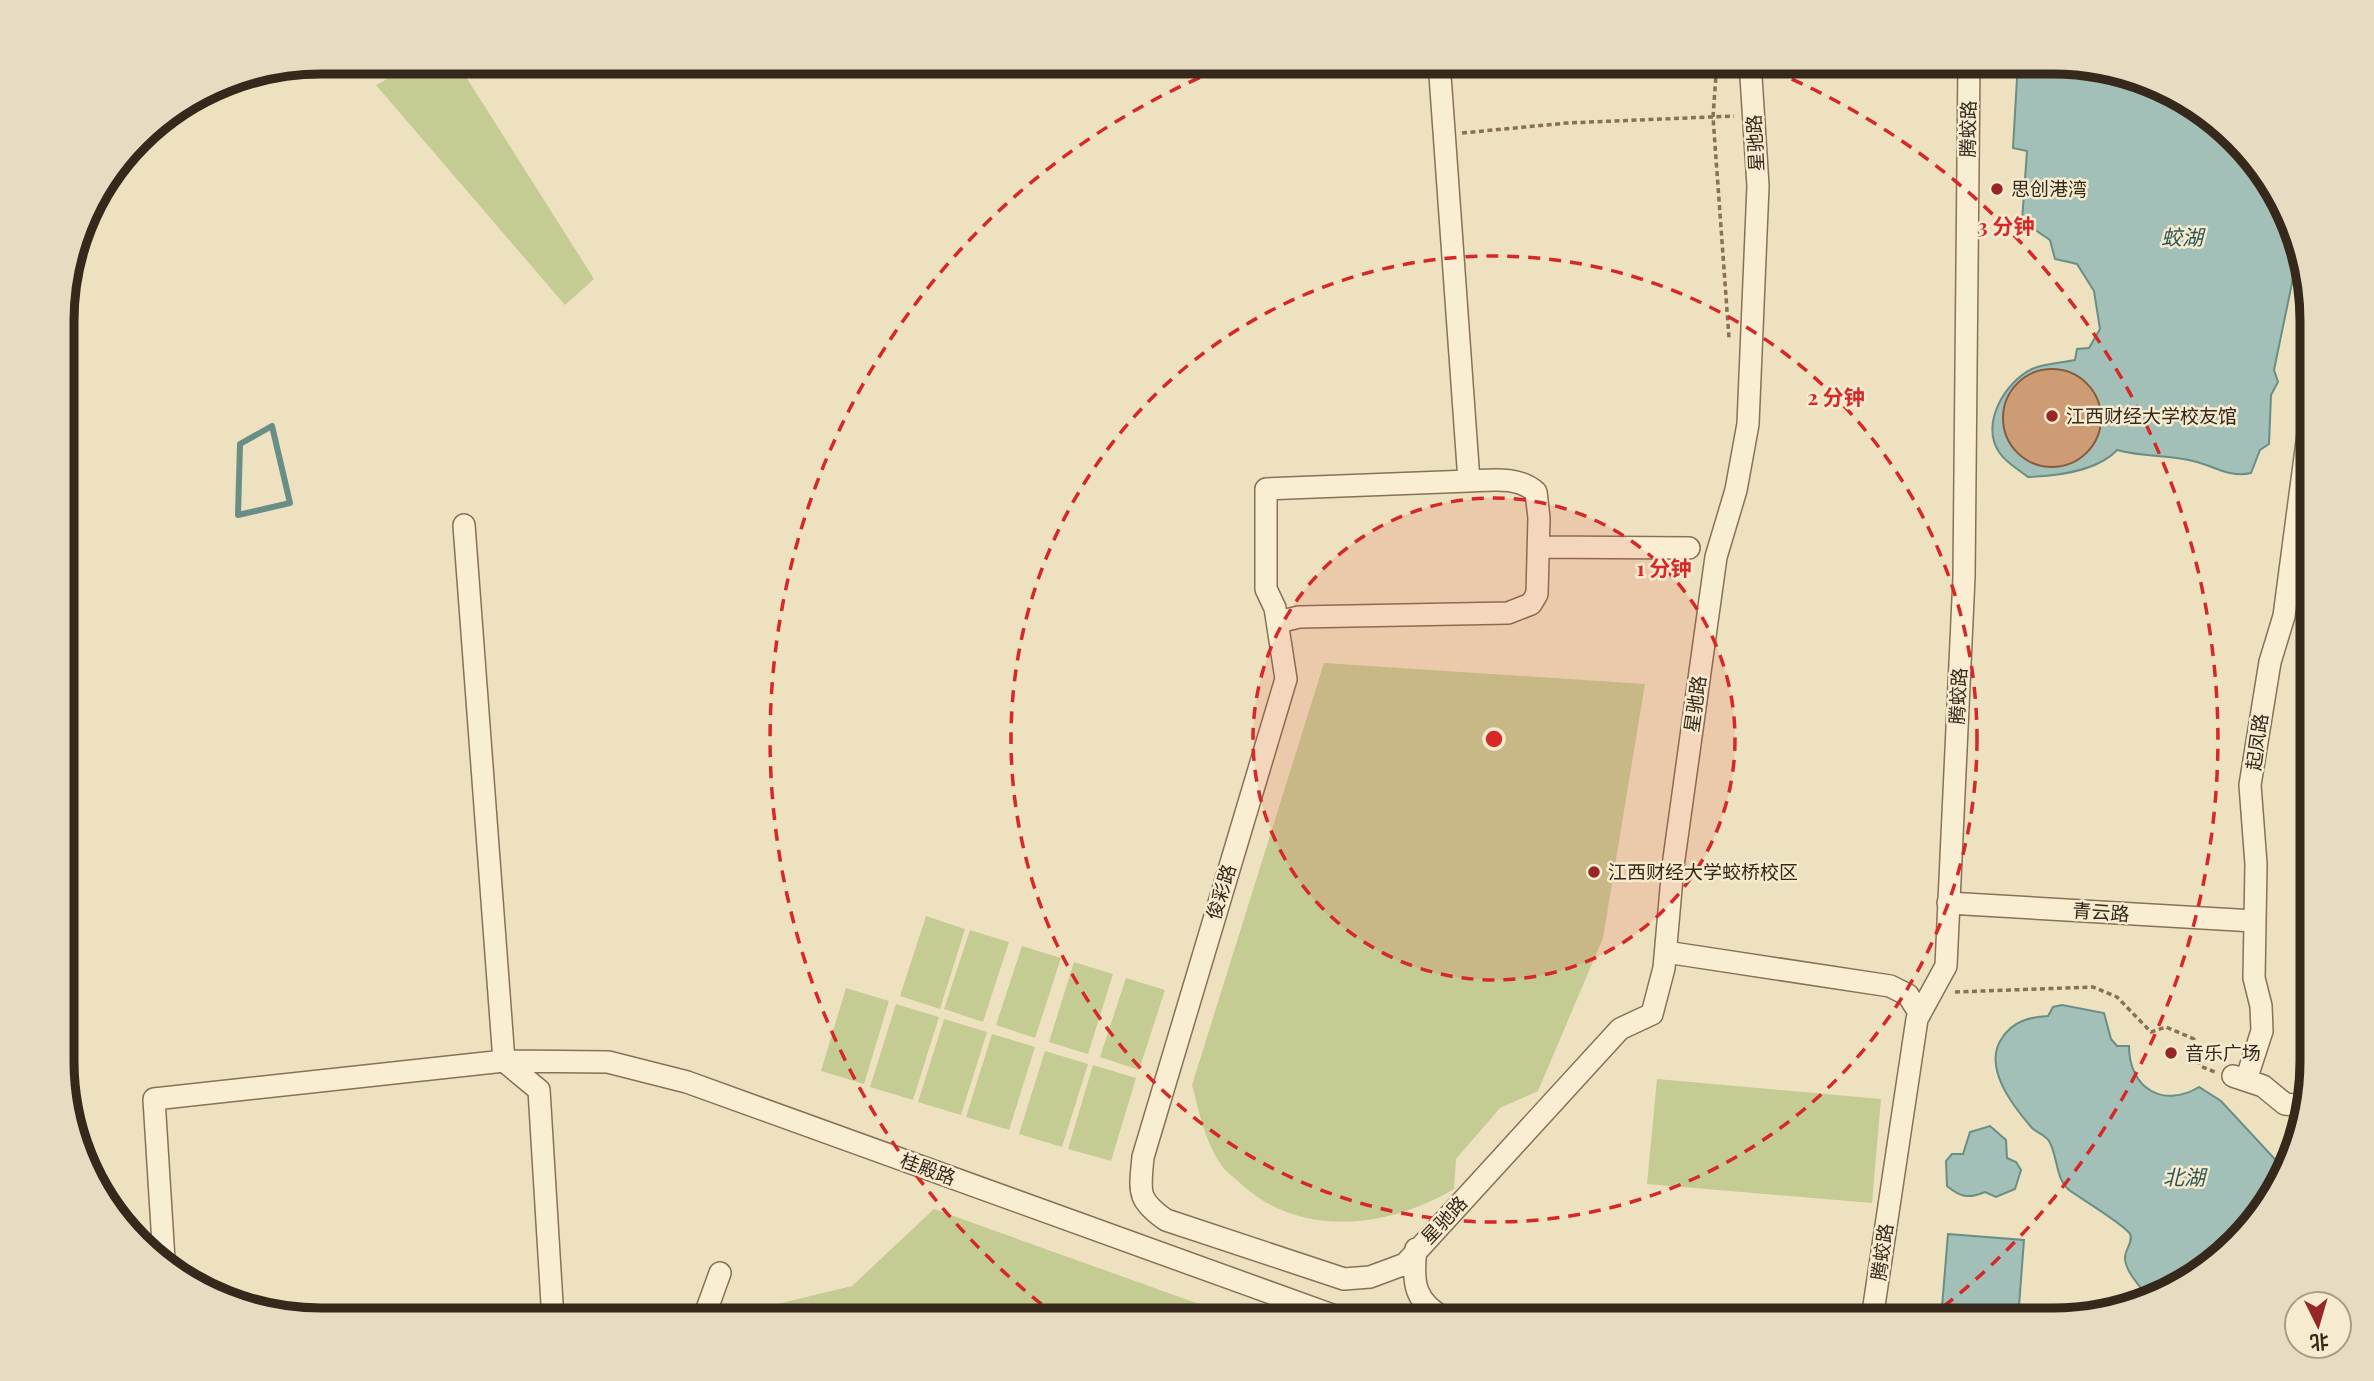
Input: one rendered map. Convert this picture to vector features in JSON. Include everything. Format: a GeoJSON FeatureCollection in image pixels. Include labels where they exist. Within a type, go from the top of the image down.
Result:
{"type":"FeatureCollection","features":[{"type":"Feature","properties":{"kind":"street"},"geometry":{"type":"LineString","coordinates":[[1278,622],[1299,617],[1508,613],[1531,604],[1537,594],[1539,547],[1536,492],[1526,484],[1511,481],[1469,481],[1440,74]]}},
{"type":"Feature","properties":{"kind":"street","name":"星驰路"},"geometry":{"type":"LineString","coordinates":[[1416,1249],[1620,1029],[1652,1014],[1666,952],[1673,866],[1716,557],[1737,490],[1748,425],[1758,186],[1751,74]]}},
{"type":"Feature","properties":{"kind":"street","name":"腾蛟路"},"geometry":{"type":"LineString","coordinates":[[1874,1307],[1920,1014],[1946,966],[1964,577],[1969,74]]}},
{"type":"Feature","properties":{"kind":"street","name":"俊彩路"},"geometry":{"type":"LineString","coordinates":[[1416,1249],[1405,1264],[1370,1277],[1344,1279],[1166,1220],[1147,1206],[1140,1187],[1149,1130],[1286,679],[1275,608],[1266,589],[1266,489],[1469,481]]}},
{"type":"Feature","properties":{"kind":"street","name":"起凤路"},"geometry":{"type":"LineString","coordinates":[[2240,1078],[2262,1031],[2261,1006],[2254,978],[2256,864],[2250,785],[2270,662],[2284,616],[2300,495]]}},
{"type":"Feature","properties":{"kind":"street"},"geometry":{"type":"LineString","coordinates":[[464,525],[504,1061],[539,1090],[553,1308]]}},
{"type":"Feature","properties":{"kind":"street"},"geometry":{"type":"LineString","coordinates":[[1539,547],[1689,548]]}},
{"type":"Feature","properties":{"kind":"street","name":"青云路"},"geometry":{"type":"LineString","coordinates":[[1948,902],[2255,921]]}},
{"type":"Feature","properties":{"kind":"street"},"geometry":{"type":"LineString","coordinates":[[1666,952],[1890,986],[1909,995],[1920,1014]]}},
{"type":"Feature","properties":{"kind":"street","name":"桂殿路"},"geometry":{"type":"LineString","coordinates":[[163,1251],[154,1099],[504,1061],[608,1062],[687,1082],[1308,1307]]}},
{"type":"Feature","properties":{"kind":"street"},"geometry":{"type":"LineString","coordinates":[[2240,1078],[2263,1086],[2285,1104],[2296,1105]]}},
{"type":"Feature","properties":{"kind":"street"},"geometry":{"type":"LineString","coordinates":[[1416,1249],[1413,1274],[1423,1305],[1427,1307]]}},
{"type":"Feature","properties":{"kind":"street"},"geometry":{"type":"LineString","coordinates":[[707,1308],[720,1273]]}},
{"type":"Feature","properties":{"kind":"path"},"geometry":{"type":"LineString","coordinates":[[1716,74],[1713,117],[1717,194],[1727,286],[1729,349]]}},
{"type":"Feature","properties":{"kind":"path"},"geometry":{"type":"LineString","coordinates":[[1444,134],[1580,122],[1713,117]]}},
{"type":"Feature","properties":{"kind":"path"},"geometry":{"type":"LineString","coordinates":[[1932,990],[2093,986],[2117,997],[2151,1032],[2166,1027],[2194,1038],[2200,1066],[2240,1078]]}},
{"type":"Feature","properties":{"kind":"green space"},"geometry":{"type":"Polygon","coordinates":[[[396,74],[464,74],[594,279],[565,305],[376,85],[396,74]]]}},
{"type":"Feature","properties":{"kind":"green space"},"geometry":{"type":"Polygon","coordinates":[[[1324,663],[1645,684],[1603,938],[1538,1091],[1500,1108],[1456,1159],[1454,1189],[1401,1212],[1345,1222],[1317,1220],[1290,1213],[1265,1202],[1228,1173],[1216,1157],[1207,1137],[1192,1085],[1324,663]]]}},
{"type":"Feature","properties":{"kind":"green space"},"geometry":{"type":"Polygon","coordinates":[[[926,916],[965,929],[940,1009],[900,996],[926,916]]]}},
{"type":"Feature","properties":{"kind":"green space"},"geometry":{"type":"Polygon","coordinates":[[[970,930],[1009,942],[983,1022],[944,1009],[970,930]]]}},
{"type":"Feature","properties":{"kind":"green space"},"geometry":{"type":"Polygon","coordinates":[[[1022,946],[1061,958],[1035,1038],[996,1025],[1022,946]]]}},
{"type":"Feature","properties":{"kind":"green space"},"geometry":{"type":"Polygon","coordinates":[[[1074,962],[1113,974],[1088,1054],[1049,1042],[1074,962]]]}},
{"type":"Feature","properties":{"kind":"green space"},"geometry":{"type":"Polygon","coordinates":[[[1126,978],[1165,990],[1139,1070],[1100,1057],[1126,978]]]}},
{"type":"Feature","properties":{"kind":"green space"},"geometry":{"type":"Polygon","coordinates":[[[846,988],[889,1001],[864,1084],[821,1071],[846,988]]]}},
{"type":"Feature","properties":{"kind":"green space"},"geometry":{"type":"Polygon","coordinates":[[[896,1004],[939,1017],[913,1100],[870,1087],[896,1004]]]}},
{"type":"Feature","properties":{"kind":"green space"},"geometry":{"type":"Polygon","coordinates":[[[944,1019],[987,1032],[961,1115],[918,1102],[944,1019]]]}},
{"type":"Feature","properties":{"kind":"green space"},"geometry":{"type":"Polygon","coordinates":[[[992,1034],[1035,1047],[1009,1130],[966,1117],[992,1034]]]}},
{"type":"Feature","properties":{"kind":"green space"},"geometry":{"type":"Polygon","coordinates":[[[1045,1051],[1088,1064],[1062,1147],[1019,1134],[1045,1051]]]}},
{"type":"Feature","properties":{"kind":"green space"},"geometry":{"type":"Polygon","coordinates":[[[1093,1065],[1136,1078],[1111,1161],[1068,1149],[1093,1065]]]}},
{"type":"Feature","properties":{"kind":"green space"},"geometry":{"type":"Polygon","coordinates":[[[1657,1079],[1881,1099],[1872,1203],[1647,1184],[1657,1079]]]}},
{"type":"Feature","properties":{"kind":"green space"},"geometry":{"type":"Polygon","coordinates":[[[934,1209],[1209,1307],[762,1308],[852,1286],[934,1209]]]}},
{"type":"Feature","properties":{"kind":"water","name":"蛟湖"},"geometry":{"type":"Polygon","coordinates":[[[2017,74],[2070,74],[2102,78],[2148,92],[2191,115],[2228,146],[2259,183],[2282,226],[2295,268],[2274,370],[2278,382],[2271,395],[2269,444],[2260,450],[2251,473],[2236,474],[2184,459],[2117,450],[2088,468],[2063,474],[2028,477],[1999,452],[1992,429],[1994,417],[1998,405],[2013,384],[2022,375],[2037,367],[2075,360],[2077,349],[2089,348],[2100,329],[2094,291],[2077,264],[2055,259],[2050,240],[2022,221],[2027,151],[2013,148],[2017,74]]]}},
{"type":"Feature","properties":{"kind":"water","name":"北湖"},"geometry":{"type":"Polygon","coordinates":[[[2062,1005],[2104,1013],[2111,1039],[2117,1046],[2129,1046],[2135,1073],[2150,1090],[2173,1096],[2199,1087],[2221,1101],[2278,1163],[2259,1198],[2228,1235],[2191,1266],[2143,1291],[2126,1264],[2130,1234],[2064,1185],[2049,1141],[2032,1128],[2002,1086],[1996,1061],[2002,1038],[2022,1021],[2048,1016],[2053,1007],[2062,1005]]]}},
{"type":"Feature","properties":{"kind":"water"},"geometry":{"type":"Polygon","coordinates":[[[1990,1126],[2006,1140],[2007,1158],[2016,1162],[2021,1170],[2015,1189],[1996,1197],[1985,1192],[1974,1196],[1956,1193],[1947,1186],[1946,1161],[1952,1154],[1963,1154],[1970,1132],[1990,1126]]]}},
{"type":"Feature","properties":{"kind":"water"},"geometry":{"type":"Polygon","coordinates":[[[1948,1234],[2024,1240],[2019,1307],[1942,1307],[1948,1234]]]}},
{"type":"Feature","properties":{"kind":"building","name":"江西财经大学校友馆"},"geometry":{"type":"Polygon","coordinates":[[[2052,369],[2071,373],[2087,383],[2097,399],[2101,418],[2097,437],[2087,453],[2071,463],[2052,467],[2033,463],[2017,453],[2007,437],[2003,418],[2007,399],[2017,383],[2033,373],[2052,369]]]}},
{"type":"Feature","properties":{"kind":"waterway"},"geometry":{"type":"LineString","coordinates":[[272,426],[290,503],[238,515],[240,444],[272,426]]}},
{"type":"Feature","properties":{"kind":"place","name":"思创港湾"},"geometry":{"type":"Point","coordinates":[1997,189]}},
{"type":"Feature","properties":{"kind":"place","name":"江西财经大学校友馆"},"geometry":{"type":"Point","coordinates":[2052,416]}},
{"type":"Feature","properties":{"kind":"place","name":"江西财经大学蛟桥校区"},"geometry":{"type":"Point","coordinates":[1594,872]}},
{"type":"Feature","properties":{"kind":"place","name":"音乐广场"},"geometry":{"type":"Point","coordinates":[2171,1053]}}]}
